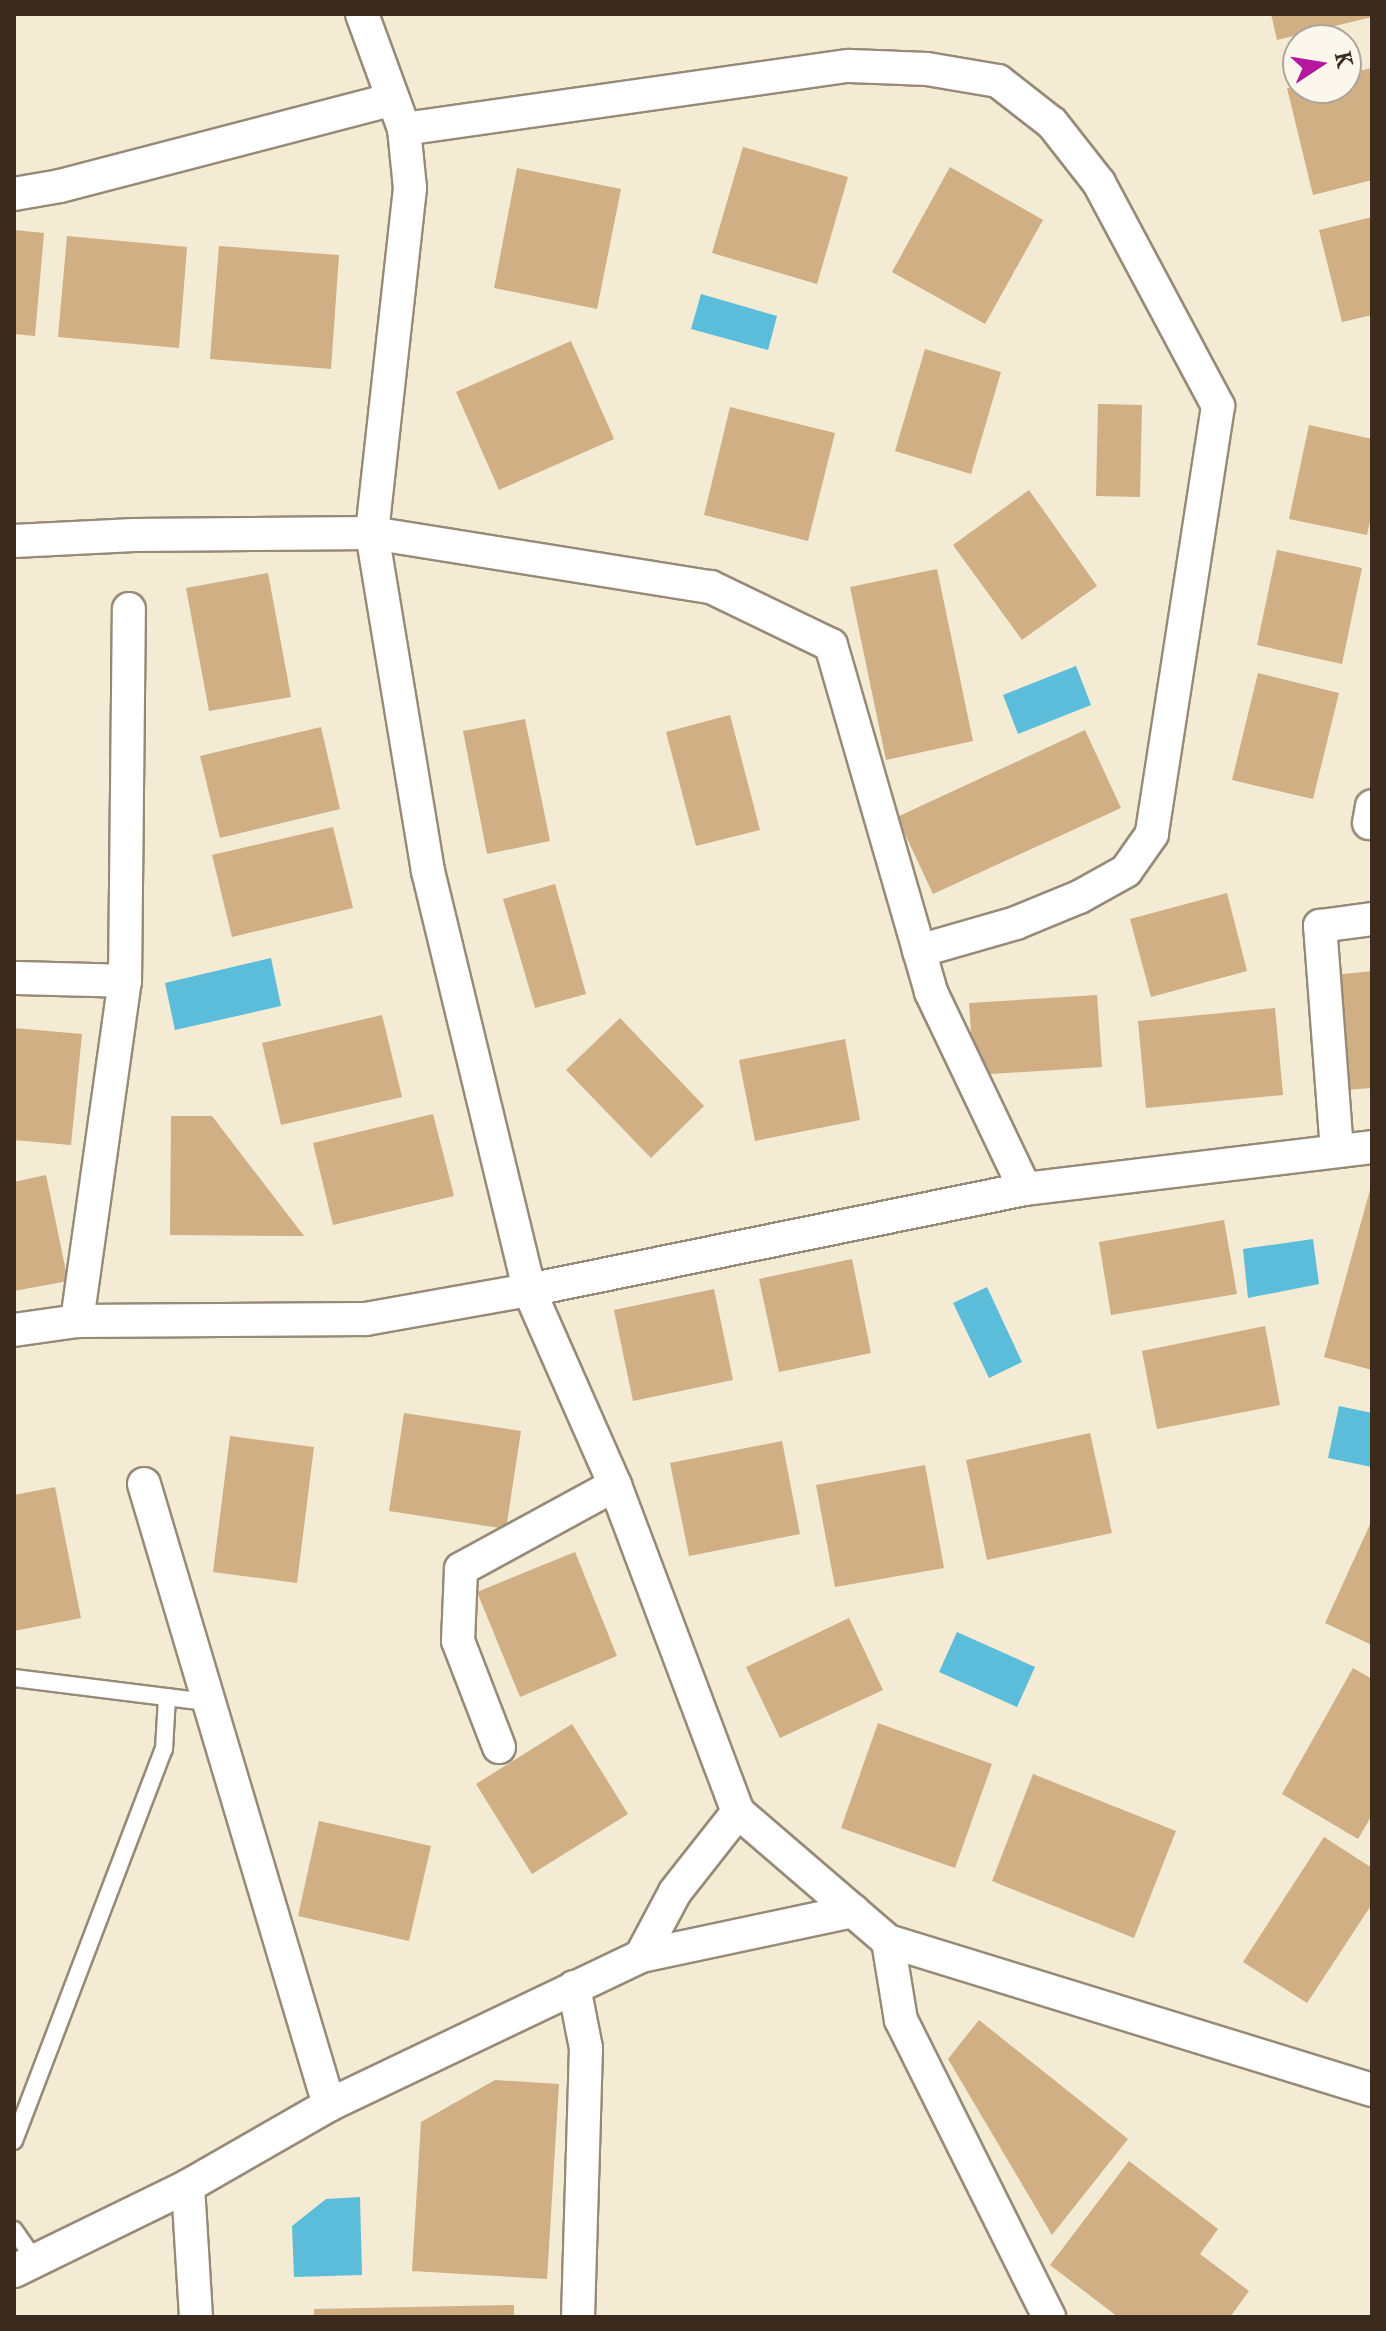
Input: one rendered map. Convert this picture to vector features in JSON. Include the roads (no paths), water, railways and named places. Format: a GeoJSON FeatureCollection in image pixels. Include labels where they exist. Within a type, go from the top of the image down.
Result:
{"type":"FeatureCollection","features":[{"type":"Feature","properties":{"kind":"street"},"geometry":{"type":"LineString","coordinates":[[362,14],[404,129],[410,188],[372,533],[428,871],[529,1290],[615,1485],[738,1812],[888,1941],[1372,2090]]}},
{"type":"Feature","properties":{"kind":"street"},"geometry":{"type":"LineString","coordinates":[[404,129],[849,66],[927,69],[998,81],[1052,123],[1099,183],[1218,406],[1152,834],[1126,871],[1079,897],[1016,923],[919,951]]}},
{"type":"Feature","properties":{"kind":"street"},"geometry":{"type":"LineString","coordinates":[[14,194],[60,186],[393,99]]}},
{"type":"Feature","properties":{"kind":"street"},"geometry":{"type":"LineString","coordinates":[[14,541],[134,535],[372,533],[711,587],[831,645],[931,992],[1025,1189]]}},
{"type":"Feature","properties":{"kind":"street"},"geometry":{"type":"LineString","coordinates":[[77,1321],[125,981],[129,609]]}},
{"type":"Feature","properties":{"kind":"street"},"geometry":{"type":"LineString","coordinates":[[1337,1151],[1320,926],[1372,919]]}},
{"type":"Feature","properties":{"kind":"street"},"geometry":{"type":"LineString","coordinates":[[14,978],[125,981]]}},
{"type":"Feature","properties":{"kind":"street"},"geometry":{"type":"LineString","coordinates":[[14,1330],[77,1321],[366,1319],[529,1290],[1025,1189],[1372,1147]]}},
{"type":"Feature","properties":{"kind":"street"},"geometry":{"type":"LineString","coordinates":[[144,1484],[329,2105]]}},
{"type":"Feature","properties":{"kind":"street"},"geometry":{"type":"LineString","coordinates":[[499,1747],[458,1641],[461,1569],[615,1485]]}},
{"type":"Feature","properties":{"kind":"street"},"geometry":{"type":"LineString","coordinates":[[641,1956],[675,1892],[738,1812]]}},
{"type":"Feature","properties":{"kind":"street"},"geometry":{"type":"LineString","coordinates":[[24,2265],[188,2186],[329,2105],[641,1956],[853,1911]]}},
{"type":"Feature","properties":{"kind":"street"},"geometry":{"type":"LineString","coordinates":[[888,1941],[901,2020],[1049,2317]]}},
{"type":"Feature","properties":{"kind":"street"},"geometry":{"type":"LineString","coordinates":[[574,1987],[586,2048],[578,2317]]}},
{"type":"Feature","properties":{"kind":"street"},"geometry":{"type":"LineString","coordinates":[[188,2186],[196,2317]]}},
{"type":"Feature","properties":{"kind":"lane"},"geometry":{"type":"LineString","coordinates":[[14,1678],[207,1702]]}},
{"type":"Feature","properties":{"kind":"lane"},"geometry":{"type":"LineString","coordinates":[[14,2141],[164,1749],[167,1697]]}},
{"type":"Feature","properties":{"kind":"lane"},"geometry":{"type":"LineString","coordinates":[[14,2230],[24,2265]]}},
{"type":"Feature","properties":{"kind":"water"},"geometry":{"type":"Polygon","coordinates":[[[701,294],[777,316],[768,350],[691,329],[701,294]]]}},
{"type":"Feature","properties":{"kind":"water"},"geometry":{"type":"Polygon","coordinates":[[[1076,666],[1091,705],[1018,734],[1003,695],[1076,666]]]}},
{"type":"Feature","properties":{"kind":"water"},"geometry":{"type":"Polygon","coordinates":[[[271,958],[281,1006],[175,1030],[165,983],[271,958]]]}},
{"type":"Feature","properties":{"kind":"water"},"geometry":{"type":"Polygon","coordinates":[[[1313,1239],[1319,1284],[1248,1298],[1243,1249],[1313,1239]]]}},
{"type":"Feature","properties":{"kind":"water"},"geometry":{"type":"Polygon","coordinates":[[[987,1287],[1022,1362],[989,1378],[953,1303],[987,1287]]]}},
{"type":"Feature","properties":{"kind":"water"},"geometry":{"type":"Polygon","coordinates":[[[1339,1406],[1372,1413],[1372,1467],[1328,1458],[1339,1406]]]}},
{"type":"Feature","properties":{"kind":"water"},"geometry":{"type":"Polygon","coordinates":[[[957,1632],[1035,1667],[1017,1707],[939,1672],[957,1632]]]}},
{"type":"Feature","properties":{"kind":"water"},"geometry":{"type":"Polygon","coordinates":[[[360,2197],[362,2275],[294,2277],[292,2226],[326,2199],[360,2197]]]}}]}
